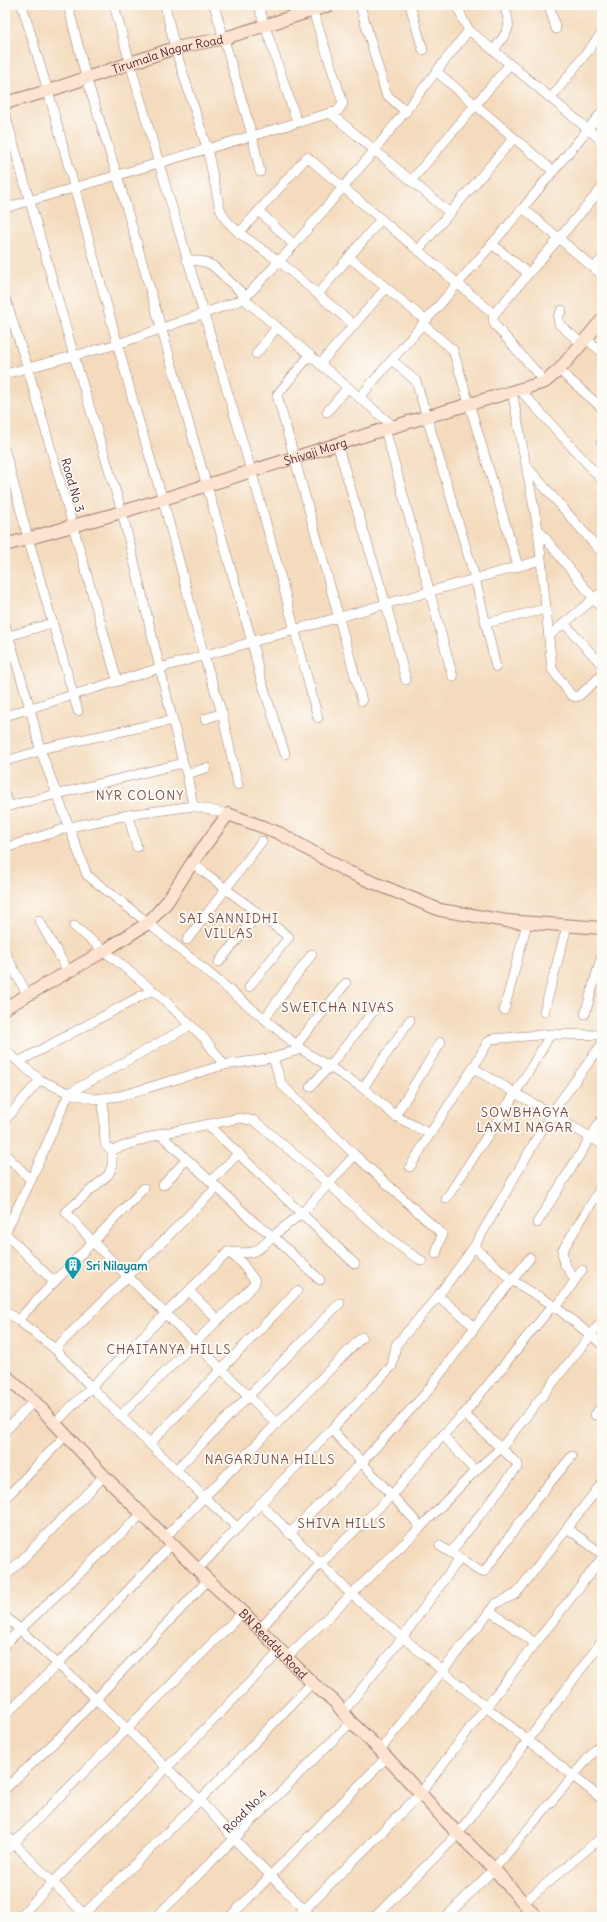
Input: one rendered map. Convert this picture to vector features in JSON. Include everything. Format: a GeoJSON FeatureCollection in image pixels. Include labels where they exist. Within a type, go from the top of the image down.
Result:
{"type":"FeatureCollection","features":[{"type":"Feature","properties":{"kind":"street"},"geometry":{"type":"LineString","coordinates":[[22,5],[75,187],[204,656],[222,713],[238,785]]}},
{"type":"Feature","properties":{"kind":"street"},"geometry":{"type":"LineString","coordinates":[[68,5],[86,77],[117,175],[252,642],[260,676],[285,754]]}},
{"type":"Feature","properties":{"kind":"street"},"geometry":{"type":"LineString","coordinates":[[114,5],[186,259],[251,471],[296,629],[318,718]]}},
{"type":"Feature","properties":{"kind":"street"},"geometry":{"type":"LineString","coordinates":[[165,5],[176,48],[207,148],[220,209],[226,220],[239,233],[280,262],[354,326]]}},
{"type":"Feature","properties":{"kind":"street"},"geometry":{"type":"LineString","coordinates":[[214,5],[225,38],[252,136],[260,172]]}},
{"type":"Feature","properties":{"kind":"street"},"geometry":{"type":"LineString","coordinates":[[258,5],[264,27],[297,122]]}},
{"type":"Feature","properties":{"kind":"street","name":"Tirumala Nagar Road"},"geometry":{"type":"LineString","coordinates":[[5,103],[48,91],[176,48],[225,38],[264,27],[312,7],[330,5]]}},
{"type":"Feature","properties":{"kind":"street"},"geometry":{"type":"LineString","coordinates":[[360,5],[386,94],[406,112]]}},
{"type":"Feature","properties":{"kind":"street"},"geometry":{"type":"LineString","coordinates":[[410,5],[424,50]]}},
{"type":"Feature","properties":{"kind":"street"},"geometry":{"type":"LineString","coordinates":[[457,5],[463,20],[470,30],[602,141]]}},
{"type":"Feature","properties":{"kind":"street"},"geometry":{"type":"LineString","coordinates":[[494,50],[510,24],[504,5]]}},
{"type":"Feature","properties":{"kind":"street"},"geometry":{"type":"LineString","coordinates":[[549,5],[556,29]]}},
{"type":"Feature","properties":{"kind":"street"},"geometry":{"type":"LineString","coordinates":[[5,208],[330,112],[338,111],[342,108],[343,103],[312,7]]}},
{"type":"Feature","properties":{"kind":"street"},"geometry":{"type":"LineString","coordinates":[[5,374],[118,344],[244,299],[280,262],[406,112],[470,30]]}},
{"type":"Feature","properties":{"kind":"street"},"geometry":{"type":"LineString","coordinates":[[551,98],[602,33]]}},
{"type":"Feature","properties":{"kind":"street"},"geometry":{"type":"LineString","coordinates":[[412,181],[510,64]]}},
{"type":"Feature","properties":{"kind":"street"},"geometry":{"type":"LineString","coordinates":[[437,72],[553,171]]}},
{"type":"Feature","properties":{"kind":"street"},"geometry":{"type":"LineString","coordinates":[[330,112],[450,213]]}},
{"type":"Feature","properties":{"kind":"street"},"geometry":{"type":"LineString","coordinates":[[359,398],[523,208],[602,112]]}},
{"type":"Feature","properties":{"kind":"street"},"geometry":{"type":"LineString","coordinates":[[5,114],[74,356],[122,512],[183,763],[187,774],[193,806]]}},
{"type":"Feature","properties":{"kind":"street"},"geometry":{"type":"LineString","coordinates":[[418,250],[514,138]]}},
{"type":"Feature","properties":{"kind":"street"},"geometry":{"type":"LineString","coordinates":[[239,233],[307,156],[494,314]]}},
{"type":"Feature","properties":{"kind":"street"},"geometry":{"type":"LineString","coordinates":[[545,382],[495,325],[493,320],[494,314],[602,188]]}},
{"type":"Feature","properties":{"kind":"street"},"geometry":{"type":"LineString","coordinates":[[523,208],[602,275]]}},
{"type":"Feature","properties":{"kind":"street"},"geometry":{"type":"LineString","coordinates":[[258,211],[294,245]]}},
{"type":"Feature","properties":{"kind":"street"},"geometry":{"type":"LineString","coordinates":[[318,294],[381,219]]}},
{"type":"Feature","properties":{"kind":"street"},"geometry":{"type":"LineString","coordinates":[[492,244],[528,273]]}},
{"type":"Feature","properties":{"kind":"street"},"geometry":{"type":"LineString","coordinates":[[349,258],[425,320],[426,327],[453,350],[518,566]]}},
{"type":"Feature","properties":{"kind":"street"},"geometry":{"type":"LineString","coordinates":[[594,268],[602,258]]}},
{"type":"Feature","properties":{"kind":"street"},"geometry":{"type":"LineString","coordinates":[[186,259],[205,262],[212,266],[242,293],[244,299],[348,387],[389,428],[429,592],[453,677]]}},
{"type":"Feature","properties":{"kind":"street"},"geometry":{"type":"LineString","coordinates":[[320,364],[386,288]]}},
{"type":"Feature","properties":{"kind":"street","name":"Road No 3"},"geometry":{"type":"LineString","coordinates":[[5,297],[28,369],[117,680]]}},
{"type":"Feature","properties":{"kind":"street"},"geometry":{"type":"LineString","coordinates":[[562,310],[558,317],[560,324],[602,352]]}},
{"type":"Feature","properties":{"kind":"street","name":"Shivaji Marg"},"geometry":{"type":"LineString","coordinates":[[5,545],[162,500],[294,457],[545,382],[559,370],[583,340],[602,320]]}},
{"type":"Feature","properties":{"kind":"street"},"geometry":{"type":"LineString","coordinates":[[256,354],[277,327]]}},
{"type":"Feature","properties":{"kind":"street"},"geometry":{"type":"LineString","coordinates":[[310,355],[277,395],[340,617],[362,701]]}},
{"type":"Feature","properties":{"kind":"street"},"geometry":{"type":"LineString","coordinates":[[392,360],[416,381],[475,578],[496,667]]}},
{"type":"Feature","properties":{"kind":"street"},"geometry":{"type":"LineString","coordinates":[[559,370],[602,408]]}},
{"type":"Feature","properties":{"kind":"street"},"geometry":{"type":"LineString","coordinates":[[327,412],[348,387]]}},
{"type":"Feature","properties":{"kind":"street"},"geometry":{"type":"LineString","coordinates":[[516,390],[527,468],[538,529],[550,635],[552,669],[571,695],[576,697],[602,675]]}},
{"type":"Feature","properties":{"kind":"street"},"geometry":{"type":"LineString","coordinates":[[516,390],[602,480]]}},
{"type":"Feature","properties":{"kind":"street"},"geometry":{"type":"LineString","coordinates":[[337,444],[386,604],[406,680]]}},
{"type":"Feature","properties":{"kind":"street"},"geometry":{"type":"LineString","coordinates":[[5,451],[28,538],[78,711]]}},
{"type":"Feature","properties":{"kind":"street"},"geometry":{"type":"LineString","coordinates":[[527,468],[602,553]]}},
{"type":"Feature","properties":{"kind":"street"},"geometry":{"type":"LineString","coordinates":[[538,529],[602,609]]}},
{"type":"Feature","properties":{"kind":"street"},"geometry":{"type":"LineString","coordinates":[[5,716],[117,680],[541,560]]}},
{"type":"Feature","properties":{"kind":"street"},"geometry":{"type":"LineString","coordinates":[[550,635],[602,592]]}},
{"type":"Feature","properties":{"kind":"street"},"geometry":{"type":"LineString","coordinates":[[486,623],[546,609]]}},
{"type":"Feature","properties":{"kind":"street"},"geometry":{"type":"LineString","coordinates":[[9,636],[52,623]]}},
{"type":"Feature","properties":{"kind":"street"},"geometry":{"type":"LineString","coordinates":[[564,623],[602,665]]}},
{"type":"Feature","properties":{"kind":"street"},"geometry":{"type":"LineString","coordinates":[[5,624],[30,708],[40,750],[70,826],[87,875],[328,1068],[363,1088],[395,1116],[430,1134]]}},
{"type":"Feature","properties":{"kind":"street"},"geometry":{"type":"LineString","coordinates":[[205,719],[222,713]]}},
{"type":"Feature","properties":{"kind":"street"},"geometry":{"type":"LineString","coordinates":[[5,761],[40,750],[173,720]]}},
{"type":"Feature","properties":{"kind":"street"},"geometry":{"type":"LineString","coordinates":[[5,795],[7,806],[183,763]]}},
{"type":"Feature","properties":{"kind":"street"},"geometry":{"type":"LineString","coordinates":[[187,774],[206,768]]}},
{"type":"Feature","properties":{"kind":"street"},"geometry":{"type":"LineString","coordinates":[[5,848],[70,826],[128,815],[193,806],[228,814],[278,833],[348,872],[440,910],[527,922],[602,928]]}},
{"type":"Feature","properties":{"kind":"street"},"geometry":{"type":"LineString","coordinates":[[5,1008],[104,951],[148,923],[167,902],[192,863],[228,814]]}},
{"type":"Feature","properties":{"kind":"street"},"geometry":{"type":"LineString","coordinates":[[128,815],[137,847]]}},
{"type":"Feature","properties":{"kind":"street"},"geometry":{"type":"LineString","coordinates":[[187,940],[262,841]]}},
{"type":"Feature","properties":{"kind":"street"},"geometry":{"type":"LineString","coordinates":[[192,863],[289,937],[249,987]]}},
{"type":"Feature","properties":{"kind":"street"},"geometry":{"type":"LineString","coordinates":[[219,962],[258,914]]}},
{"type":"Feature","properties":{"kind":"street"},"geometry":{"type":"LineString","coordinates":[[39,920],[68,971]]}},
{"type":"Feature","properties":{"kind":"street"},"geometry":{"type":"LineString","coordinates":[[504,1010],[527,922]]}},
{"type":"Feature","properties":{"kind":"street"},"geometry":{"type":"LineString","coordinates":[[74,926],[152,990],[204,1038],[224,1065]]}},
{"type":"Feature","properties":{"kind":"street"},"geometry":{"type":"LineString","coordinates":[[544,1012],[567,926]]}},
{"type":"Feature","properties":{"kind":"street"},"geometry":{"type":"LineString","coordinates":[[5,954],[27,994]]}},
{"type":"Feature","properties":{"kind":"street"},"geometry":{"type":"LineString","coordinates":[[265,1018],[312,954]]}},
{"type":"Feature","properties":{"kind":"street"},"geometry":{"type":"LineString","coordinates":[[585,1014],[602,954]]}},
{"type":"Feature","properties":{"kind":"street"},"geometry":{"type":"LineString","coordinates":[[5,1050],[20,1061],[40,1080],[69,1093],[90,1098],[120,1096],[224,1065],[273,1058],[299,1046],[346,983]]}},
{"type":"Feature","properties":{"kind":"street"},"geometry":{"type":"LineString","coordinates":[[20,1061],[152,990]]}},
{"type":"Feature","properties":{"kind":"street"},"geometry":{"type":"LineString","coordinates":[[310,1087],[328,1068],[376,1008]]}},
{"type":"Feature","properties":{"kind":"street"},"geometry":{"type":"LineString","coordinates":[[363,1088],[410,1020]]}},
{"type":"Feature","properties":{"kind":"street"},"geometry":{"type":"LineString","coordinates":[[54,1282],[5,1233],[31,1180],[69,1093],[191,1026]]}},
{"type":"Feature","properties":{"kind":"street"},"geometry":{"type":"LineString","coordinates":[[410,1167],[488,1042],[492,1039],[551,1034],[602,1035]]}},
{"type":"Feature","properties":{"kind":"street"},"geometry":{"type":"LineString","coordinates":[[446,1199],[516,1092],[551,1034]]}},
{"type":"Feature","properties":{"kind":"street"},"geometry":{"type":"LineString","coordinates":[[395,1116],[441,1042]]}},
{"type":"Feature","properties":{"kind":"street"},"geometry":{"type":"LineString","coordinates":[[198,1569],[392,1366],[396,1345],[438,1296],[474,1247],[551,1114],[602,1044]]}},
{"type":"Feature","properties":{"kind":"street"},"geometry":{"type":"LineString","coordinates":[[273,1058],[282,1085],[355,1155],[442,1234],[436,1254]]}},
{"type":"Feature","properties":{"kind":"street"},"geometry":{"type":"LineString","coordinates":[[473,1068],[602,1144]]}},
{"type":"Feature","properties":{"kind":"street"},"geometry":{"type":"LineString","coordinates":[[5,1120],[40,1080]]}},
{"type":"Feature","properties":{"kind":"street"},"geometry":{"type":"LineString","coordinates":[[103,1098],[105,1145],[112,1150]]}},
{"type":"Feature","properties":{"kind":"street"},"geometry":{"type":"LineString","coordinates":[[112,1150],[160,1134],[240,1118],[255,1121],[329,1184],[385,1236],[401,1249],[422,1261]]}},
{"type":"Feature","properties":{"kind":"street"},"geometry":{"type":"LineString","coordinates":[[537,1223],[602,1119]]}},
{"type":"Feature","properties":{"kind":"street"},"geometry":{"type":"LineString","coordinates":[[208,1125],[355,1264]]}},
{"type":"Feature","properties":{"kind":"street"},"geometry":{"type":"LineString","coordinates":[[160,1134],[254,1222],[273,1236],[320,1280]]}},
{"type":"Feature","properties":{"kind":"street"},"geometry":{"type":"LineString","coordinates":[[112,1150],[112,1166],[108,1174],[66,1212],[92,1241],[277,1424]]}},
{"type":"Feature","properties":{"kind":"street"},"geometry":{"type":"LineString","coordinates":[[55,1349],[128,1277],[214,1184],[239,1153]]}},
{"type":"Feature","properties":{"kind":"street"},"geometry":{"type":"LineString","coordinates":[[5,1154],[31,1180]]}},
{"type":"Feature","properties":{"kind":"street"},"geometry":{"type":"LineString","coordinates":[[54,1423],[166,1315],[228,1252],[253,1253],[258,1250],[302,1213],[355,1155]]}},
{"type":"Feature","properties":{"kind":"street"},"geometry":{"type":"LineString","coordinates":[[163,1185],[187,1159]]}},
{"type":"Feature","properties":{"kind":"street"},"geometry":{"type":"LineString","coordinates":[[575,1280],[564,1263],[562,1251],[602,1186]]}},
{"type":"Feature","properties":{"kind":"street"},"geometry":{"type":"LineString","coordinates":[[18,1320],[144,1188]]}},
{"type":"Feature","properties":{"kind":"street"},"geometry":{"type":"LineString","coordinates":[[474,1247],[513,1281],[554,1306],[602,1344]]}},
{"type":"Feature","properties":{"kind":"street"},"geometry":{"type":"LineString","coordinates":[[121,1415],[194,1342],[250,1290],[255,1281],[241,1262],[228,1252]]}},
{"type":"Feature","properties":{"kind":"street"},"geometry":{"type":"LineString","coordinates":[[289,1534],[362,1462],[426,1393],[475,1327],[530,1258]]}},
{"type":"Feature","properties":{"kind":"street"},"geometry":{"type":"LineString","coordinates":[[260,1629],[320,1564],[392,1495],[443,1435],[464,1414],[582,1270]]}},
{"type":"Feature","properties":{"kind":"street"},"geometry":{"type":"LineString","coordinates":[[189,1290],[218,1320]]}},
{"type":"Feature","properties":{"kind":"street"},"geometry":{"type":"LineString","coordinates":[[150,1443],[297,1291]]}},
{"type":"Feature","properties":{"kind":"street"},"geometry":{"type":"LineString","coordinates":[[438,1296],[475,1327]]}},
{"type":"Feature","properties":{"kind":"street"},"geometry":{"type":"LineString","coordinates":[[176,1470],[340,1303]]}},
{"type":"Feature","properties":{"kind":"street"},"geometry":{"type":"LineString","coordinates":[[5,1311],[55,1349],[91,1387],[150,1443],[204,1498],[238,1528]]}},
{"type":"Feature","properties":{"kind":"street"},"geometry":{"type":"LineString","coordinates":[[19,1917],[166,1768],[284,1654],[352,1595],[475,1471],[501,1448],[602,1321]]}},
{"type":"Feature","properties":{"kind":"street"},"geometry":{"type":"LineString","coordinates":[[5,1715],[57,1665],[169,1540],[204,1498],[362,1336]]}},
{"type":"Feature","properties":{"kind":"street","name":"BN Readdy Road"},"geometry":{"type":"LineString","coordinates":[[5,1375],[34,1401],[104,1476],[343,1712],[458,1834],[494,1869],[536,1917]]}},
{"type":"Feature","properties":{"kind":"street"},"geometry":{"type":"LineString","coordinates":[[5,1431],[34,1401]]}},
{"type":"Feature","properties":{"kind":"street"},"geometry":{"type":"LineString","coordinates":[[595,1416],[602,1406]]}},
{"type":"Feature","properties":{"kind":"street"},"geometry":{"type":"LineString","coordinates":[[451,1552],[518,1466],[518,1464],[464,1414]]}},
{"type":"Feature","properties":{"kind":"street"},"geometry":{"type":"LineString","coordinates":[[332,1430],[421,1527]]}},
{"type":"Feature","properties":{"kind":"street"},"geometry":{"type":"LineString","coordinates":[[5,1499],[66,1435]]}},
{"type":"Feature","properties":{"kind":"street"},"geometry":{"type":"LineString","coordinates":[[443,1435],[475,1471]]}},
{"type":"Feature","properties":{"kind":"street"},"geometry":{"type":"LineString","coordinates":[[440,1546],[478,1570],[482,1572],[485,1571],[534,1502],[572,1456]]}},
{"type":"Feature","properties":{"kind":"street"},"geometry":{"type":"LineString","coordinates":[[5,1577],[104,1476]]}},
{"type":"Feature","properties":{"kind":"street"},"geometry":{"type":"LineString","coordinates":[[230,1917],[270,1877],[383,1754],[443,1671],[495,1604],[516,1594],[602,1483]]}},
{"type":"Feature","properties":{"kind":"street"},"geometry":{"type":"LineString","coordinates":[[260,1503],[289,1534],[352,1595],[486,1707],[602,1799]]}},
{"type":"Feature","properties":{"kind":"street"},"geometry":{"type":"LineString","coordinates":[[5,1644],[143,1513]]}},
{"type":"Feature","properties":{"kind":"street"},"geometry":{"type":"LineString","coordinates":[[567,1528],[602,1554]]}},
{"type":"Feature","properties":{"kind":"street"},"geometry":{"type":"LineString","coordinates":[[343,1712],[402,1638],[460,1558]]}},
{"type":"Feature","properties":{"kind":"street"},"geometry":{"type":"LineString","coordinates":[[297,1917],[420,1794],[602,1558]]}},
{"type":"Feature","properties":{"kind":"street"},"geometry":{"type":"LineString","coordinates":[[5,1789],[96,1699],[208,1580]]}},
{"type":"Feature","properties":{"kind":"street"},"geometry":{"type":"LineString","coordinates":[[490,1611],[535,1643]]}},
{"type":"Feature","properties":{"kind":"street"},"geometry":{"type":"LineString","coordinates":[[5,1852],[243,1612]]}},
{"type":"Feature","properties":{"kind":"street"},"geometry":{"type":"LineString","coordinates":[[5,1616],[96,1699],[126,1730],[200,1800],[270,1877],[312,1917]]}},
{"type":"Feature","properties":{"kind":"street"},"geometry":{"type":"LineString","coordinates":[[374,1917],[458,1834],[529,1741],[602,1641]]}},
{"type":"Feature","properties":{"kind":"street"},"geometry":{"type":"LineString","coordinates":[[5,1834],[86,1915],[200,1800],[312,1683]]}},
{"type":"Feature","properties":{"kind":"street","name":"Road No 4"},"geometry":{"type":"LineString","coordinates":[[156,1917],[351,1722]]}},
{"type":"Feature","properties":{"kind":"street"},"geometry":{"type":"LineString","coordinates":[[446,1917],[494,1869],[602,1742]]}},
{"type":"Feature","properties":{"kind":"street"},"geometry":{"type":"LineString","coordinates":[[523,1903],[602,1837]]}},
{"type":"Feature","properties":{"kind":"place","name":"Sri Nilayam"},"geometry":{"type":"Point","coordinates":[73,1280]}},
{"type":"Feature","properties":{"kind":"district","name":"NYR COLONY"},"geometry":{"type":"Point","coordinates":[140,795]}},
{"type":"Feature","properties":{"kind":"district","name":"SAI SANNIDHI VILLAS"},"geometry":{"type":"Point","coordinates":[229,926]}},
{"type":"Feature","properties":{"kind":"district","name":"SWETCHA NIVAS"},"geometry":{"type":"Point","coordinates":[338,1007]}},
{"type":"Feature","properties":{"kind":"district","name":"SOWBHAGYA LAXMI NAGAR"},"geometry":{"type":"Point","coordinates":[525,1120]}},
{"type":"Feature","properties":{"kind":"district","name":"CHAITANYA HILLS"},"geometry":{"type":"Point","coordinates":[169,1349]}},
{"type":"Feature","properties":{"kind":"district","name":"NAGARJUNA HILLS"},"geometry":{"type":"Point","coordinates":[270,1459]}},
{"type":"Feature","properties":{"kind":"district","name":"SHIVA HILLS"},"geometry":{"type":"Point","coordinates":[342,1523]}}]}
